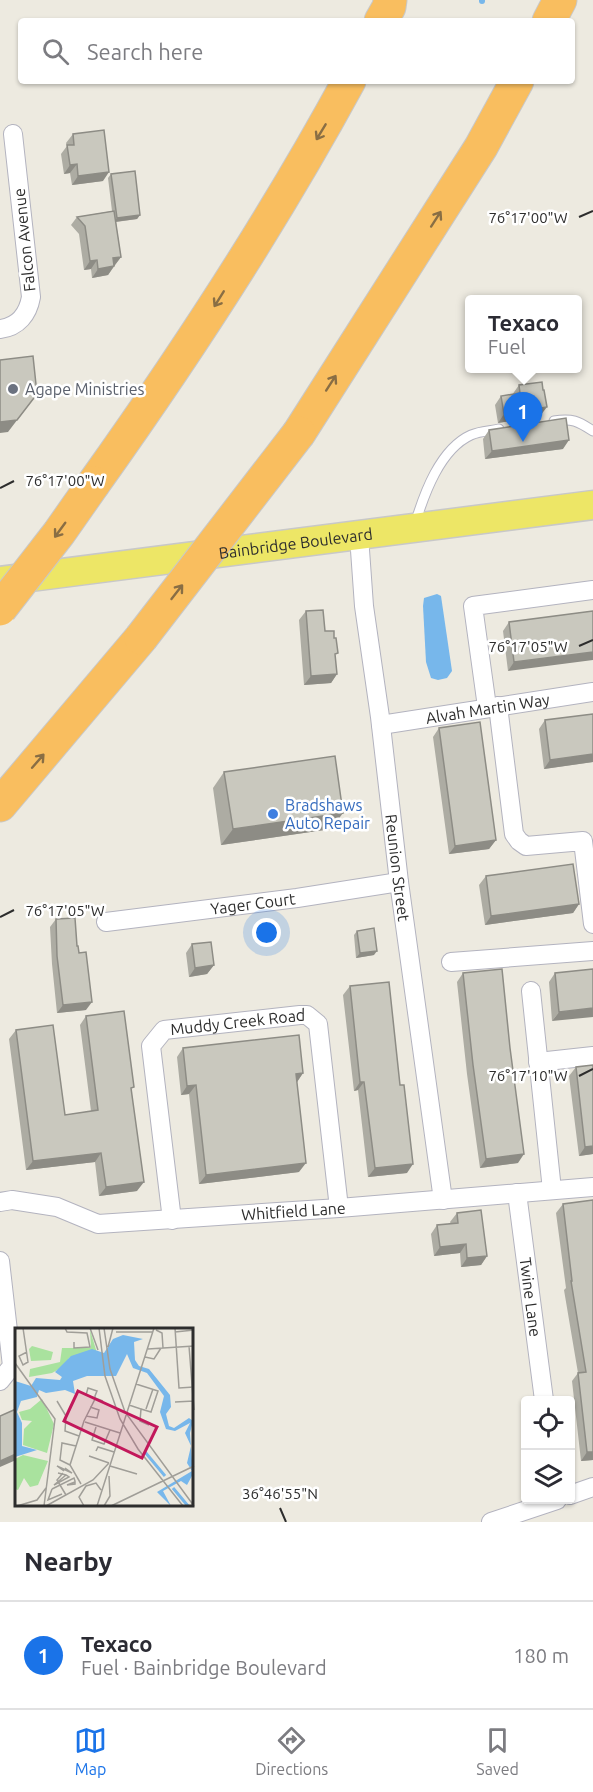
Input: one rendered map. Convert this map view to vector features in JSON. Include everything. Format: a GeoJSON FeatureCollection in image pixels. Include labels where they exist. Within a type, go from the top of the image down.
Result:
{"type":"FeatureCollection","features":[{"type":"Feature","properties":{"kind":"highway"},"geometry":{"type":"LineString","coordinates":[[383,18],[390,0]]}},
{"type":"Feature","properties":{"kind":"highway"},"geometry":{"type":"LineString","coordinates":[[551,18],[560,0]]}},
{"type":"Feature","properties":{"kind":"highway"},"geometry":{"type":"LineString","coordinates":[[0,609],[94,483],[207,318],[325,125],[347,84]]}},
{"type":"Feature","properties":{"kind":"highway"},"geometry":{"type":"LineString","coordinates":[[0,805],[141,638],[299,433],[481,147],[515,84]]}},
{"type":"Feature","properties":{"kind":"main road","name":"Bainbridge Boulevard"},"geometry":{"type":"LineString","coordinates":[[0,581],[593,505]]}},
{"type":"Feature","properties":{"kind":"street","name":"Falcon Avenue"},"geometry":{"type":"LineString","coordinates":[[0,329],[19,322],[29,306],[31,297],[14,134]]}},
{"type":"Feature","properties":{"kind":"street","name":"Reunion Street"},"geometry":{"type":"LineString","coordinates":[[359,536],[364,606],[443,1200]]}},
{"type":"Feature","properties":{"kind":"street"},"geometry":{"type":"LineString","coordinates":[[593,590],[473,606],[514,834],[526,846],[583,841],[593,924]]}},
{"type":"Feature","properties":{"kind":"street","name":"Alvah Martin Way"},"geometry":{"type":"LineString","coordinates":[[381,725],[593,692]]}},
{"type":"Feature","properties":{"kind":"street","name":"Yager Court"},"geometry":{"type":"LineString","coordinates":[[106,922],[297,898],[399,882]]}},
{"type":"Feature","properties":{"kind":"street"},"geometry":{"type":"LineString","coordinates":[[452,962],[593,951]]}},
{"type":"Feature","properties":{"kind":"street"},"geometry":{"type":"LineString","coordinates":[[531,992],[552,1190]]}},
{"type":"Feature","properties":{"kind":"street","name":"Muddy Creek Road"},"geometry":{"type":"LineString","coordinates":[[172,1220],[152,1046],[164,1029],[300,1015],[307,1015],[318,1024],[339,1208]]}},
{"type":"Feature","properties":{"kind":"street"},"geometry":{"type":"LineString","coordinates":[[538,1062],[593,1056]]}},
{"type":"Feature","properties":{"kind":"street","name":"Whitfield Lane"},"geometry":{"type":"LineString","coordinates":[[0,1202],[12,1200],[57,1207],[98,1224],[339,1208],[593,1187]]}},
{"type":"Feature","properties":{"kind":"street","name":"Twine Lane"},"geometry":{"type":"LineString","coordinates":[[517,1193],[543,1396]]}},
{"type":"Feature","properties":{"kind":"street"},"geometry":{"type":"LineString","coordinates":[[0,1261],[12,1366],[0,1381]]}},
{"type":"Feature","properties":{"kind":"street"},"geometry":{"type":"LineString","coordinates":[[575,1493],[593,1487]]}},
{"type":"Feature","properties":{"kind":"street"},"geometry":{"type":"LineString","coordinates":[[491,1522],[545,1504]]}},
{"type":"Feature","properties":{"kind":"lane"},"geometry":{"type":"LineString","coordinates":[[543,423],[566,419],[579,422],[593,431]]}},
{"type":"Feature","properties":{"kind":"lane"},"geometry":{"type":"LineString","coordinates":[[413,529],[433,476],[449,452],[472,434],[508,428]]}},
{"type":"Feature","properties":{"kind":"water"},"geometry":{"type":"Polygon","coordinates":[[[437,594],[441,596],[452,671],[447,678],[438,680],[431,678],[426,662],[423,606],[424,598],[437,594]]]}},
{"type":"Feature","properties":{"kind":"building"},"geometry":{"type":"Polygon","coordinates":[[[104,130],[109,172],[78,176],[77,164],[70,165],[67,145],[74,145],[73,134],[104,130]]]}},
{"type":"Feature","properties":{"kind":"building"},"geometry":{"type":"Polygon","coordinates":[[[135,171],[140,215],[117,218],[111,174],[135,171]]]}},
{"type":"Feature","properties":{"kind":"building"},"geometry":{"type":"Polygon","coordinates":[[[114,211],[121,257],[113,258],[114,266],[98,269],[97,260],[90,261],[85,226],[77,217],[114,211]]]}},
{"type":"Feature","properties":{"kind":"building","name":"Agape Ministries"},"geometry":{"type":"Polygon","coordinates":[[[33,356],[37,394],[17,420],[0,422],[0,360],[33,356]]]}},
{"type":"Feature","properties":{"kind":"building"},"geometry":{"type":"Polygon","coordinates":[[[542,382],[547,407],[504,414],[501,396],[520,393],[519,385],[542,382]]]}},
{"type":"Feature","properties":{"kind":"building"},"geometry":{"type":"Polygon","coordinates":[[[566,418],[569,440],[492,451],[489,430],[566,418]]]}},
{"type":"Feature","properties":{"kind":"building"},"geometry":{"type":"Polygon","coordinates":[[[323,610],[325,631],[334,631],[334,638],[336,638],[337,674],[311,676],[306,611],[323,610]]]}},
{"type":"Feature","properties":{"kind":"building"},"geometry":{"type":"Polygon","coordinates":[[[593,611],[593,652],[514,662],[509,622],[593,611]]]}},
{"type":"Feature","properties":{"kind":"building"},"geometry":{"type":"Polygon","coordinates":[[[593,714],[593,754],[550,760],[545,720],[593,714]]]}},
{"type":"Feature","properties":{"kind":"building"},"geometry":{"type":"Polygon","coordinates":[[[480,722],[496,840],[455,846],[439,728],[480,722]]]}},
{"type":"Feature","properties":{"kind":"building","name":"Bradshaws Auto Repair"},"geometry":{"type":"Polygon","coordinates":[[[335,756],[343,813],[233,829],[224,772],[335,756]]]}},
{"type":"Feature","properties":{"kind":"building"},"geometry":{"type":"Polygon","coordinates":[[[573,864],[579,904],[491,916],[486,876],[573,864]]]}},
{"type":"Feature","properties":{"kind":"building"},"geometry":{"type":"Polygon","coordinates":[[[75,918],[79,953],[86,952],[92,1002],[63,1005],[57,956],[56,919],[75,918]]]}},
{"type":"Feature","properties":{"kind":"building"},"geometry":{"type":"Polygon","coordinates":[[[374,928],[377,951],[360,953],[357,931],[374,928]]]}},
{"type":"Feature","properties":{"kind":"building"},"geometry":{"type":"Polygon","coordinates":[[[211,942],[214,965],[195,968],[192,944],[211,942]]]}},
{"type":"Feature","properties":{"kind":"building"},"geometry":{"type":"Polygon","coordinates":[[[502,969],[524,1154],[486,1159],[463,973],[502,969]]]}},
{"type":"Feature","properties":{"kind":"building"},"geometry":{"type":"Polygon","coordinates":[[[593,969],[593,1008],[559,1012],[555,973],[593,969]]]}},
{"type":"Feature","properties":{"kind":"building"},"geometry":{"type":"Polygon","coordinates":[[[389,982],[400,1085],[404,1085],[413,1164],[375,1168],[364,1082],[360,1082],[350,986],[389,982]]]}},
{"type":"Feature","properties":{"kind":"building"},"geometry":{"type":"Polygon","coordinates":[[[124,1011],[134,1087],[131,1088],[144,1182],[106,1187],[101,1153],[33,1161],[16,1030],[53,1025],[65,1115],[98,1110],[86,1016],[124,1011]]]}},
{"type":"Feature","properties":{"kind":"building"},"geometry":{"type":"Polygon","coordinates":[[[299,1035],[303,1073],[296,1074],[306,1163],[206,1175],[196,1085],[187,1086],[183,1048],[299,1035]]]}},
{"type":"Feature","properties":{"kind":"building"},"geometry":{"type":"Polygon","coordinates":[[[593,1065],[593,1146],[585,1147],[576,1067],[593,1065]]]}},
{"type":"Feature","properties":{"kind":"building"},"geometry":{"type":"Polygon","coordinates":[[[593,1200],[593,1452],[587,1452],[578,1373],[586,1372],[571,1281],[563,1204],[593,1200]]]}},
{"type":"Feature","properties":{"kind":"building"},"geometry":{"type":"Polygon","coordinates":[[[481,1210],[487,1256],[467,1258],[466,1244],[440,1247],[437,1225],[458,1223],[457,1213],[481,1210]]]}},
{"type":"Feature","properties":{"kind":"building"},"geometry":{"type":"Polygon","coordinates":[[[15,1409],[15,1454],[0,1461],[0,1416],[15,1409]]]}},
{"type":"Feature","properties":{"kind":"place","name":"Agape Ministries"},"geometry":{"type":"Point","coordinates":[13,389]}},
{"type":"Feature","properties":{"kind":"place","name":"Texaco"},"geometry":{"type":"Point","coordinates":[523,442]}},
{"type":"Feature","properties":{"kind":"place","name":"Bradshaws Auto Repair"},"geometry":{"type":"Point","coordinates":[273,814]}}]}
